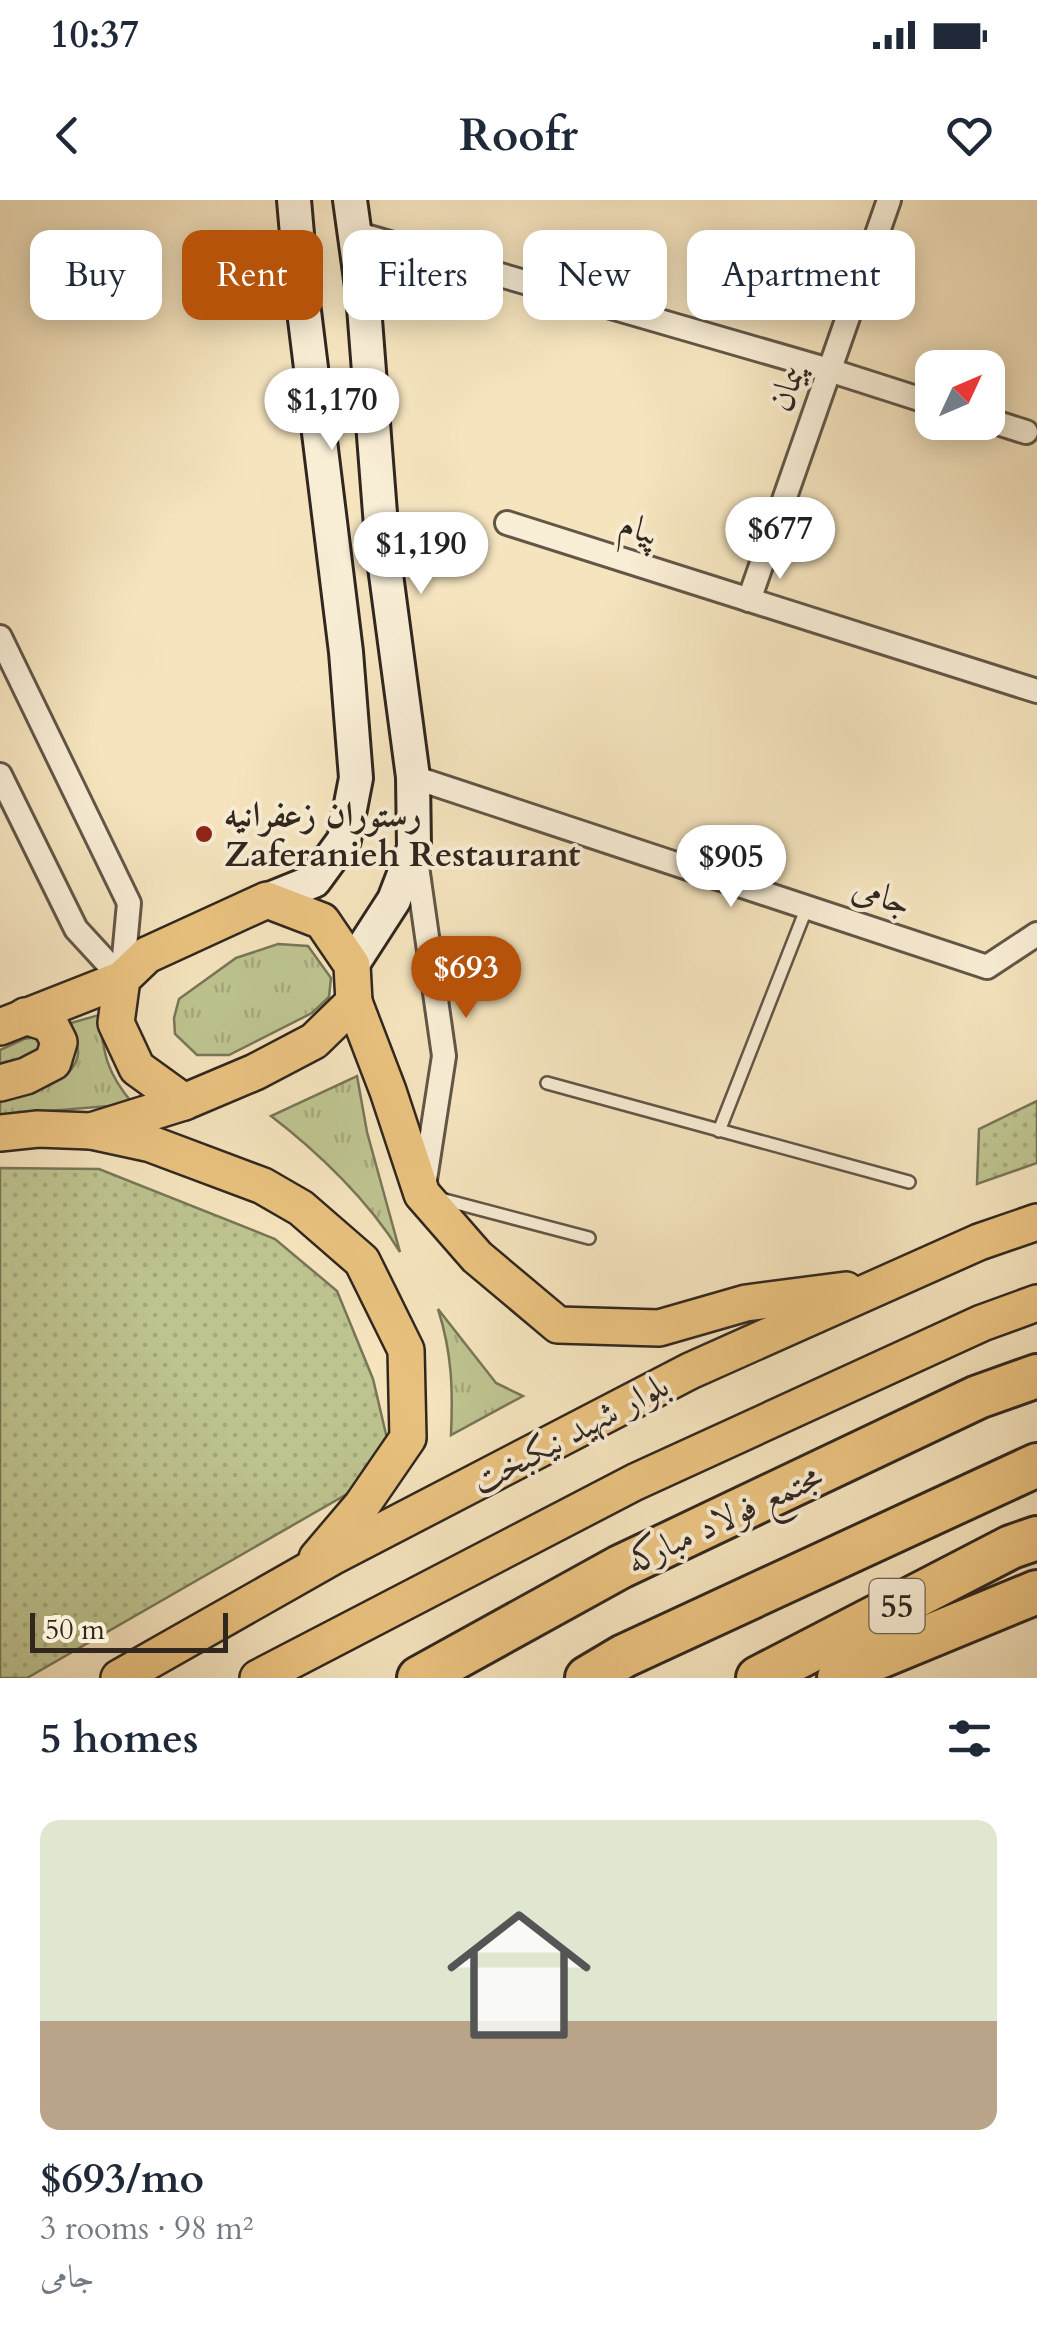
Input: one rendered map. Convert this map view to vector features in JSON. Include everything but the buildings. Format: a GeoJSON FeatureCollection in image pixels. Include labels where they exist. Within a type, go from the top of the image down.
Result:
{"type":"FeatureCollection","features":[{"type":"Feature","properties":{"kind":"highway","name":"مجتمع فولاد مبارکه"},"geometry":{"type":"LineString","coordinates":[[420,1678],[620,1566],[978,1397],[1037,1376]]}},
{"type":"Feature","properties":{"kind":"highway"},"geometry":{"type":"LineString","coordinates":[[587,1678],[624,1656],[1037,1465]]}},
{"type":"Feature","properties":{"kind":"highway","name":"55"},"geometry":{"type":"LineString","coordinates":[[758,1678],[1010,1548],[1037,1538]]}},
{"type":"Feature","properties":{"kind":"highway","name":"55"},"geometry":{"type":"LineString","coordinates":[[839,1678],[872,1660],[1037,1592]]}},
{"type":"Feature","properties":{"kind":"main road"},"geometry":{"type":"LineString","coordinates":[[12,1022],[122,979],[147,955],[267,900],[322,921],[352,966],[354,1002],[422,1194],[477,1258],[558,1325],[659,1328],[746,1302],[882,1285]]}},
{"type":"Feature","properties":{"kind":"main road"},"geometry":{"type":"LineString","coordinates":[[122,979],[116,1023],[136,1068],[184,1102]]}},
{"type":"Feature","properties":{"kind":"main road"},"geometry":{"type":"LineString","coordinates":[[91,1130],[184,1102],[255,1072],[314,1041],[354,1002]]}},
{"type":"Feature","properties":{"kind":"main road"},"geometry":{"type":"LineString","coordinates":[[0,1083],[54,1062],[59,1042],[50,1024],[12,1022]]}},
{"type":"Feature","properties":{"kind":"main road"},"geometry":{"type":"LineString","coordinates":[[0,1133],[91,1130],[151,1144],[263,1186],[301,1208],[362,1261],[406,1350],[408,1438],[362,1505],[304,1573]]}},
{"type":"Feature","properties":{"kind":"main road","name":"بلوار شهید نیکبخت"},"geometry":{"type":"LineString","coordinates":[[119,1678],[304,1573],[690,1371],[978,1242],[1037,1222]]}},
{"type":"Feature","properties":{"kind":"main road","name":"بلوار شهید نیکبخت"},"geometry":{"type":"LineString","coordinates":[[258,1678],[634,1482],[982,1323],[1037,1303]]}},
{"type":"Feature","properties":{"kind":"street"},"geometry":{"type":"LineString","coordinates":[[267,900],[314,881],[344,840],[356,778],[346,652],[294,200]]}},
{"type":"Feature","properties":{"kind":"street"},"geometry":{"type":"LineString","coordinates":[[350,200],[354,230]]}},
{"type":"Feature","properties":{"kind":"street","name":"پیمان"},"geometry":{"type":"LineString","coordinates":[[749,600],[889,200]]}},
{"type":"Feature","properties":{"kind":"street"},"geometry":{"type":"LineString","coordinates":[[503,276],[915,398]]}},
{"type":"Feature","properties":{"kind":"street"},"geometry":{"type":"LineString","coordinates":[[365,320],[383,552],[413,777],[414,848],[444,1056],[422,1194]]}},
{"type":"Feature","properties":{"kind":"street"},"geometry":{"type":"LineString","coordinates":[[316,403],[334,422],[372,414]]}},
{"type":"Feature","properties":{"kind":"street"},"geometry":{"type":"LineString","coordinates":[[1005,425],[1026,432]]}},
{"type":"Feature","properties":{"kind":"street"},"geometry":{"type":"LineString","coordinates":[[328,505],[360,504],[380,518]]}},
{"type":"Feature","properties":{"kind":"street","name":"پیام"},"geometry":{"type":"LineString","coordinates":[[507,523],[1037,691]]}},
{"type":"Feature","properties":{"kind":"street"},"geometry":{"type":"LineString","coordinates":[[0,637],[130,904],[122,979]]}},
{"type":"Feature","properties":{"kind":"street"},"geometry":{"type":"LineString","coordinates":[[0,775],[76,929],[122,979]]}},
{"type":"Feature","properties":{"kind":"street","name":"جامی"},"geometry":{"type":"LineString","coordinates":[[413,777],[987,967],[1037,934]]}},
{"type":"Feature","properties":{"kind":"street"},"geometry":{"type":"LineString","coordinates":[[352,966],[394,900],[414,848]]}},
{"type":"Feature","properties":{"kind":"lane"},"geometry":{"type":"LineString","coordinates":[[720,1130],[807,907]]}},
{"type":"Feature","properties":{"kind":"lane"},"geometry":{"type":"LineString","coordinates":[[546,1082],[908,1182]]}},
{"type":"Feature","properties":{"kind":"lane"},"geometry":{"type":"LineString","coordinates":[[422,1194],[588,1238]]}},
{"type":"Feature","properties":{"kind":"green space"},"geometry":{"type":"Polygon","coordinates":[[[278,944],[308,946],[331,978],[329,997],[312,1013],[229,1055],[197,1055],[175,1034],[179,999],[236,958],[278,944]]]}},
{"type":"Feature","properties":{"kind":"green space"},"geometry":{"type":"Polygon","coordinates":[[[99,1015],[108,1062],[133,1104],[0,1115],[0,1101],[46,1086],[68,1073],[78,1054],[71,1023],[99,1015]]]}},
{"type":"Feature","properties":{"kind":"green space"},"geometry":{"type":"Polygon","coordinates":[[[36,1037],[43,1045],[43,1053],[0,1068],[0,1050],[36,1037]]]}},
{"type":"Feature","properties":{"kind":"green space"},"geometry":{"type":"Polygon","coordinates":[[[357,1076],[367,1132],[400,1252],[342,1178],[271,1116],[357,1076]]]}},
{"type":"Feature","properties":{"kind":"green space"},"geometry":{"type":"Polygon","coordinates":[[[1037,1101],[1037,1163],[977,1184],[979,1129],[1037,1101]]]}},
{"type":"Feature","properties":{"kind":"green space"},"geometry":{"type":"Polygon","coordinates":[[[0,1168],[99,1169],[275,1239],[337,1291],[373,1379],[389,1447],[361,1486],[27,1678],[0,1678],[0,1168]]]}},
{"type":"Feature","properties":{"kind":"green space"},"geometry":{"type":"Polygon","coordinates":[[[438,1309],[496,1383],[523,1396],[451,1435],[451,1371],[438,1309]]]}},
{"type":"Feature","properties":{"kind":"place","name":"رستوران زعفرانیه Zaferanieh Restaurant"},"geometry":{"type":"Point","coordinates":[204,834]}}]}
